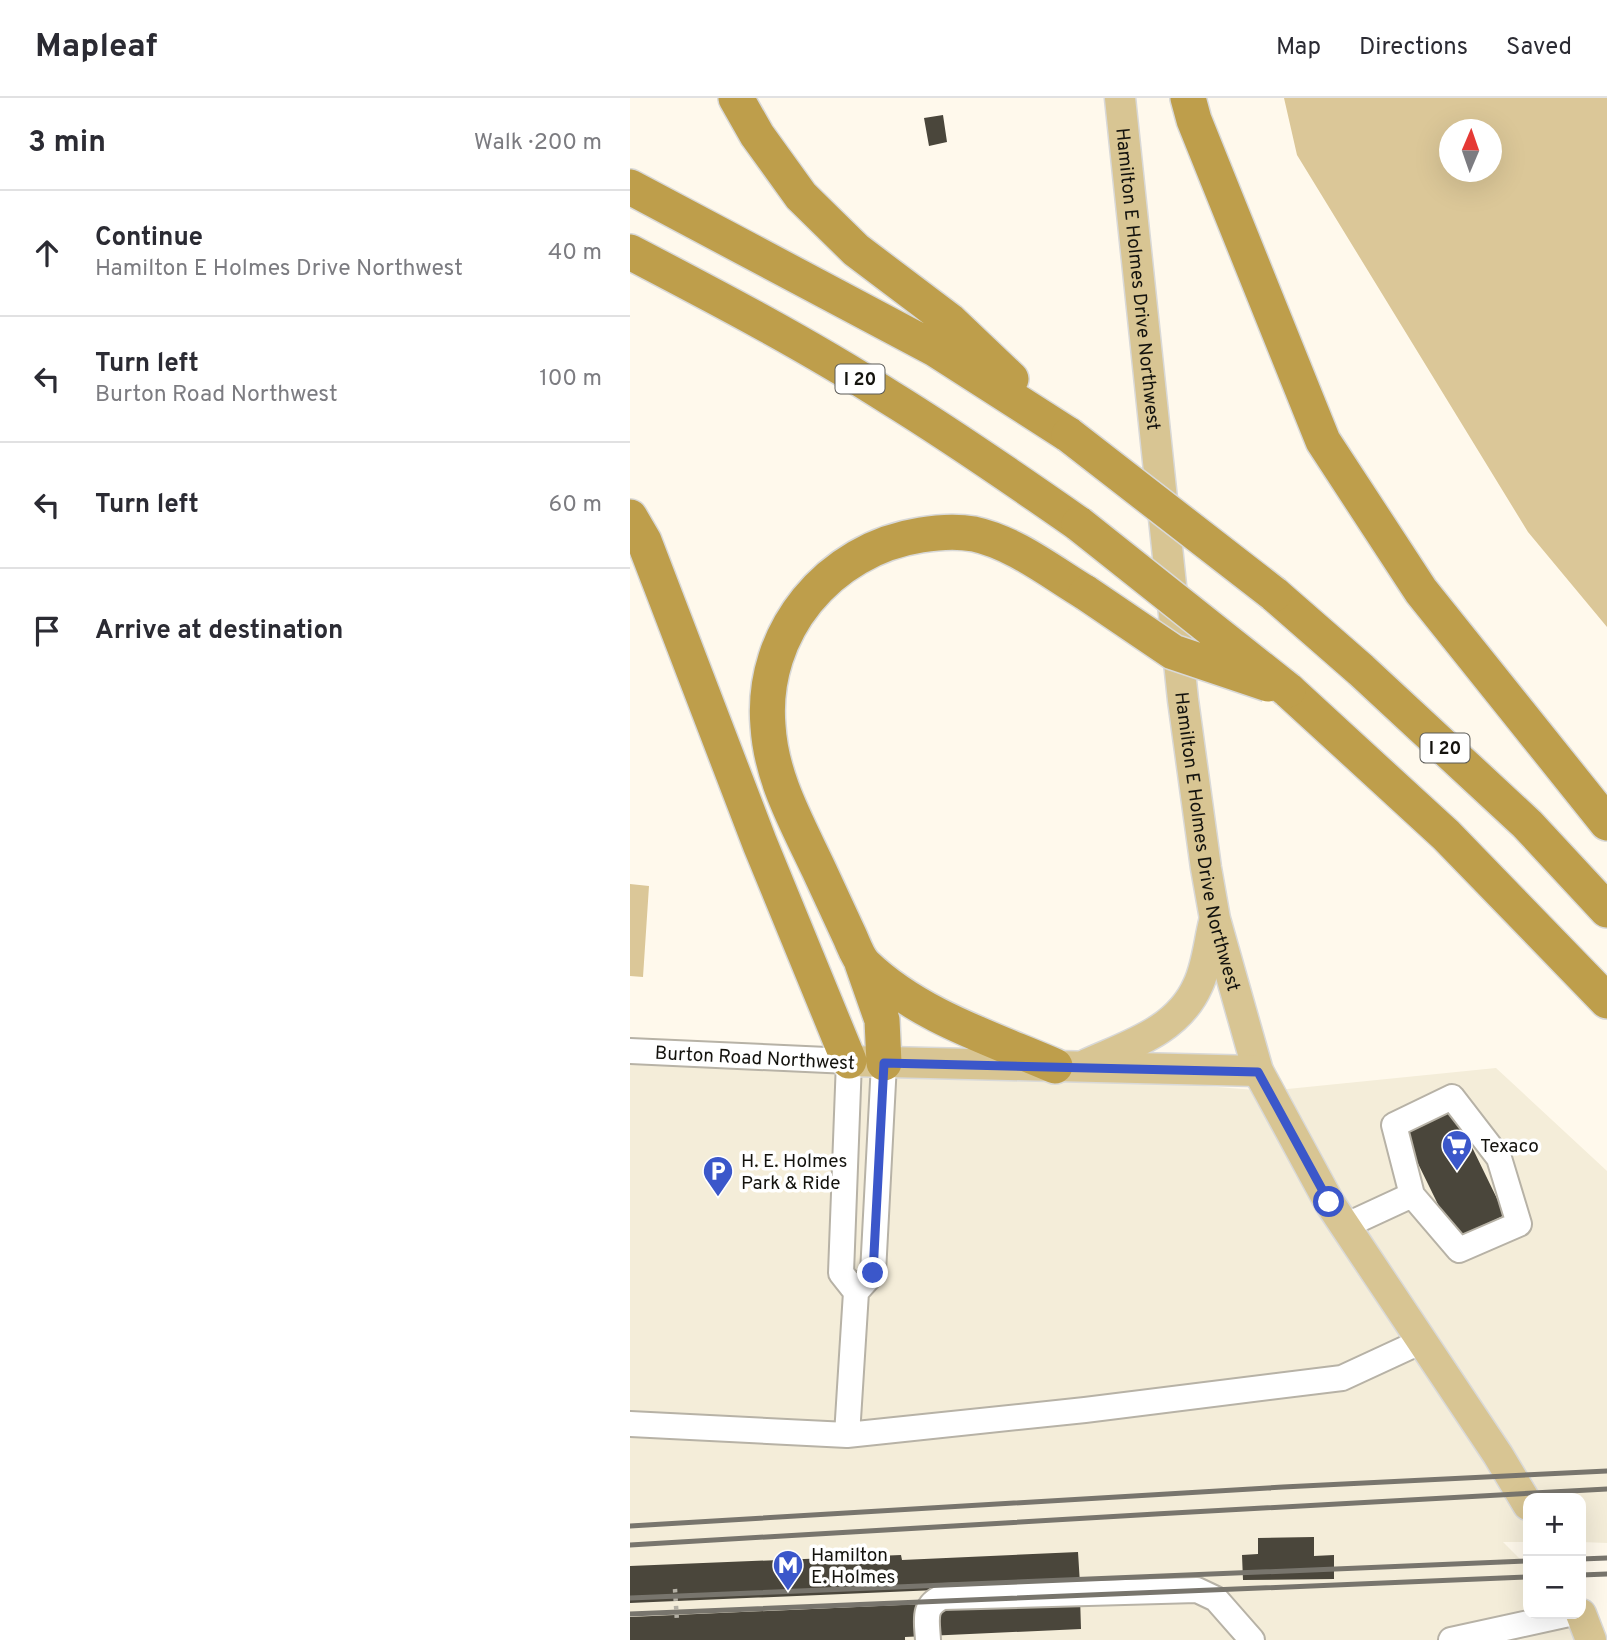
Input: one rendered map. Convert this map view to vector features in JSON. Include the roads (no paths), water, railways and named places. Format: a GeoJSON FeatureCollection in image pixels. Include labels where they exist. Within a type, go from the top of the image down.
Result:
{"type":"FeatureCollection","features":[{"type":"Feature","properties":{"kind":"highway"},"geometry":{"type":"LineString","coordinates":[[736,98],[757,135],[802,196],[856,250],[950,321],[1069,435]]}},
{"type":"Feature","properties":{"kind":"highway"},"geometry":{"type":"LineString","coordinates":[[1188,98],[1194,120],[1324,442],[1421,591],[1607,822]]}},
{"type":"Feature","properties":{"kind":"highway","name":"I 20"},"geometry":{"type":"LineString","coordinates":[[630,187],[935,349],[1069,435],[1274,594],[1361,670],[1517,815],[1607,910]]}},
{"type":"Feature","properties":{"kind":"highway","name":"I 20"},"geometry":{"type":"LineString","coordinates":[[630,252],[773,329],[888,396],[1079,524],[1288,690],[1446,835],[1607,1001]]}},
{"type":"Feature","properties":{"kind":"highway"},"geometry":{"type":"LineString","coordinates":[[630,517],[644,541],[760,844],[849,1061]]}},
{"type":"Feature","properties":{"kind":"highway"},"geometry":{"type":"LineString","coordinates":[[884,1063],[882,1020],[862,963],[781,789],[771,756],[767,724],[768,694],[774,663],[783,640],[803,604],[831,574],[868,551],[907,537],[958,532],[991,538],[1086,593],[1172,652],[1288,690]]}},
{"type":"Feature","properties":{"kind":"highway"},"geometry":{"type":"LineString","coordinates":[[862,963],[919,1007],[1068,1067]]}},
{"type":"Feature","properties":{"kind":"main road","name":"Hamilton E Holmes Drive Northwest"},"geometry":{"type":"LineString","coordinates":[[1120,98],[1184,700],[1215,919],[1258,1072],[1329,1202],[1523,1497]]}},
{"type":"Feature","properties":{"kind":"main road"},"geometry":{"type":"LineString","coordinates":[[1068,1067],[1163,1030],[1186,1006],[1199,984],[1215,919]]}},
{"type":"Feature","properties":{"kind":"main road","name":"Burton Road Northwest"},"geometry":{"type":"LineString","coordinates":[[849,1061],[1258,1072]]}},
{"type":"Feature","properties":{"kind":"main road"},"geometry":{"type":"LineString","coordinates":[[1582,1619],[1591,1640]]}},
{"type":"Feature","properties":{"kind":"street","name":"Burton Road Northwest"},"geometry":{"type":"LineString","coordinates":[[630,1051],[849,1061]]}},
{"type":"Feature","properties":{"kind":"street"},"geometry":{"type":"LineString","coordinates":[[849,1061],[841,1273],[856,1292]]}},
{"type":"Feature","properties":{"kind":"street"},"geometry":{"type":"LineString","coordinates":[[847,1435],[856,1292],[873,1273],[884,1063]]}},
{"type":"Feature","properties":{"kind":"street"},"geometry":{"type":"LineString","coordinates":[[1451,1097],[1499,1158],[1518,1223],[1459,1250],[1412,1195],[1394,1125],[1451,1097]]}},
{"type":"Feature","properties":{"kind":"street"},"geometry":{"type":"LineString","coordinates":[[1345,1226],[1412,1195]]}},
{"type":"Feature","properties":{"kind":"street"},"geometry":{"type":"LineString","coordinates":[[630,1424],[847,1435],[1072,1412],[1342,1377],[1422,1341]]}},
{"type":"Feature","properties":{"kind":"street"},"geometry":{"type":"LineString","coordinates":[[928,1640],[926,1610],[933,1601],[943,1597],[1196,1590],[1216,1599],[1252,1640]]}},
{"type":"Feature","properties":{"kind":"street"},"geometry":{"type":"LineString","coordinates":[[1451,1640],[1546,1619]]}},
{"type":"Feature","properties":{"kind":"railway"},"geometry":{"type":"LineString","coordinates":[[630,1526],[1283,1487],[1607,1471]]}},
{"type":"Feature","properties":{"kind":"railway"},"geometry":{"type":"LineString","coordinates":[[630,1545],[1607,1489]]}},
{"type":"Feature","properties":{"kind":"railway"},"geometry":{"type":"LineString","coordinates":[[1586,1559],[1607,1558]]}},
{"type":"Feature","properties":{"kind":"railway"},"geometry":{"type":"LineString","coordinates":[[630,1598],[1523,1561]]}},
{"type":"Feature","properties":{"kind":"railway"},"geometry":{"type":"LineString","coordinates":[[1586,1575],[1607,1574]]}},
{"type":"Feature","properties":{"kind":"railway"},"geometry":{"type":"LineString","coordinates":[[630,1614],[1523,1577]]}},
{"type":"Feature","properties":{"kind":"place","name":"Texaco"},"geometry":{"type":"Point","coordinates":[1457,1172]}},
{"type":"Feature","properties":{"kind":"place","name":"H. E. Holmes Park & Ride"},"geometry":{"type":"Point","coordinates":[718,1198]}},
{"type":"Feature","properties":{"kind":"place","name":"Hamilton E. Holmes"},"geometry":{"type":"Point","coordinates":[788,1592]}}]}
